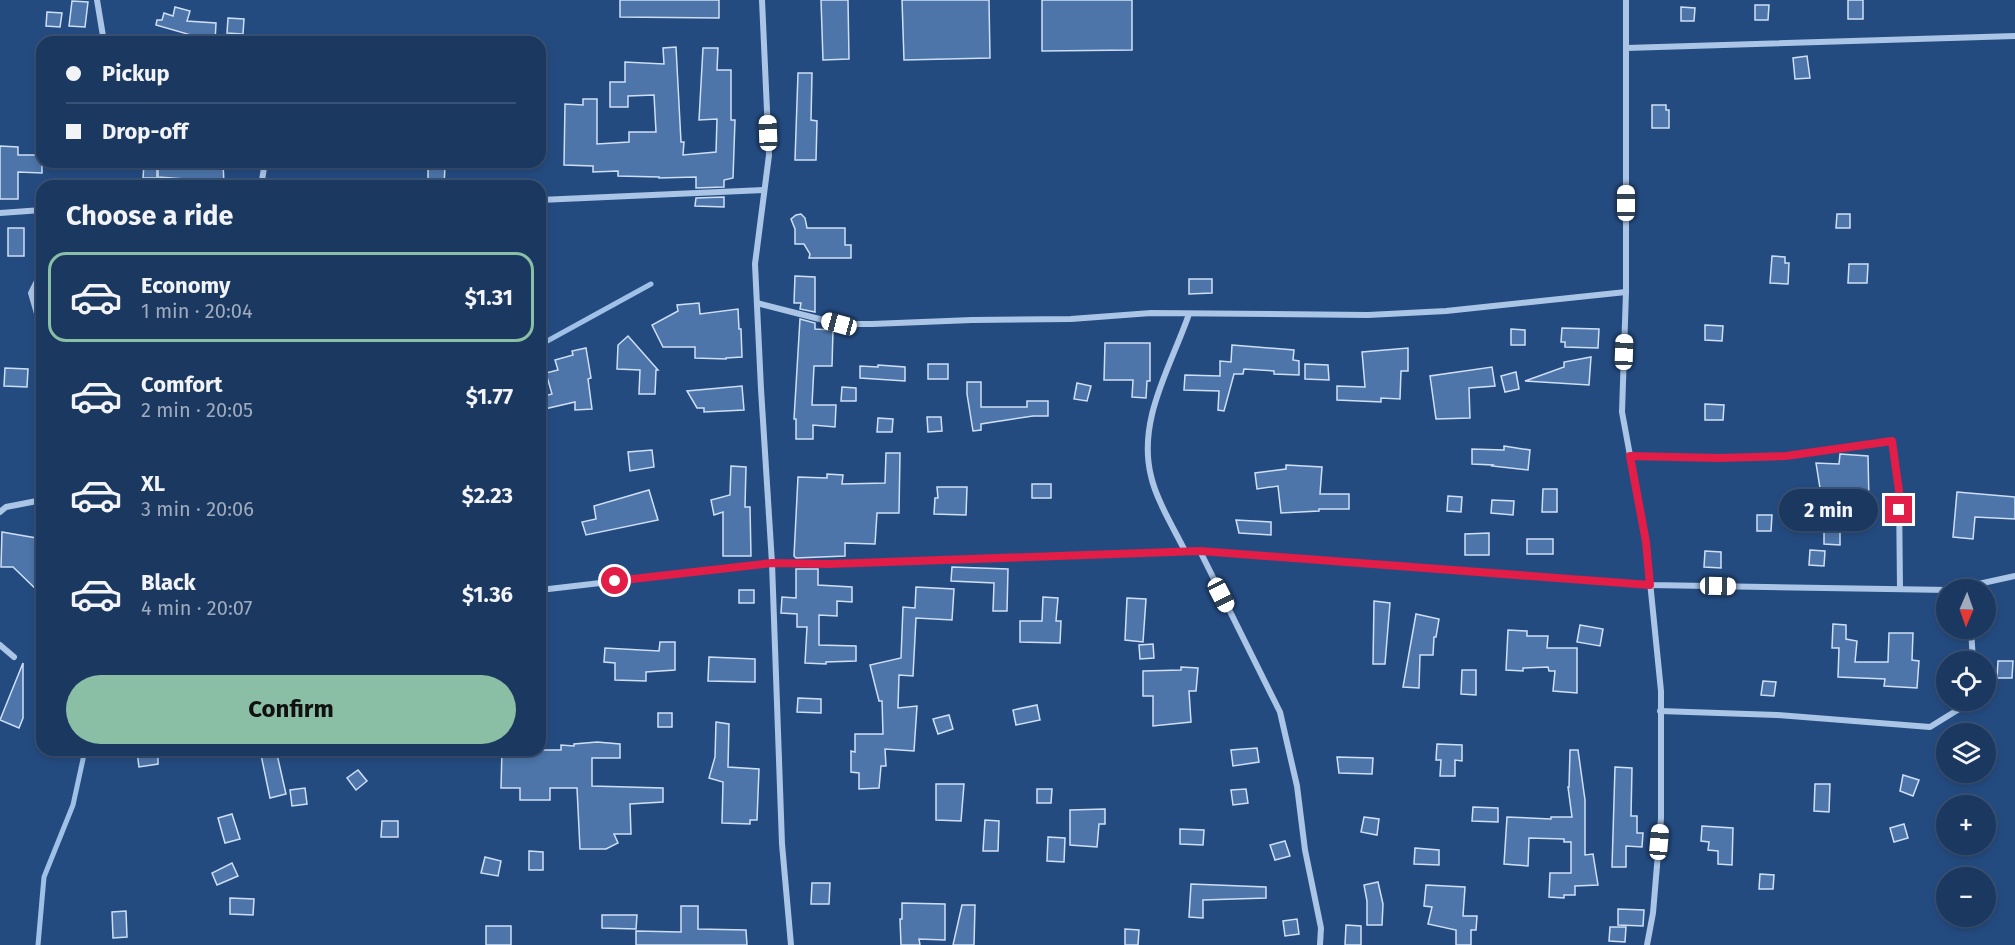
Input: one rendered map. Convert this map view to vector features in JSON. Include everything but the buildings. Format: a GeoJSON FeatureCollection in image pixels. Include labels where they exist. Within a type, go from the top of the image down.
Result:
{"type":"FeatureCollection","features":[{"type":"Feature","properties":{"kind":"street"},"geometry":{"type":"LineString","coordinates":[[97,0],[103,36]]}},
{"type":"Feature","properties":{"kind":"street"},"geometry":{"type":"LineString","coordinates":[[762,0],[769,155],[755,264],[772,563],[782,844],[791,945]]}},
{"type":"Feature","properties":{"kind":"street"},"geometry":{"type":"LineString","coordinates":[[1626,0],[1626,292],[1622,412],[1646,542],[1661,691],[1661,818],[1653,913],[1647,945]]}},
{"type":"Feature","properties":{"kind":"street"},"geometry":{"type":"LineString","coordinates":[[1626,48],[2015,36]]}},
{"type":"Feature","properties":{"kind":"street"},"geometry":{"type":"LineString","coordinates":[[546,200],[764,190]]}},
{"type":"Feature","properties":{"kind":"street"},"geometry":{"type":"LineString","coordinates":[[0,213],[36,210]]}},
{"type":"Feature","properties":{"kind":"street"},"geometry":{"type":"LineString","coordinates":[[36,283],[31,293],[36,310]]}},
{"type":"Feature","properties":{"kind":"street"},"geometry":{"type":"LineString","coordinates":[[757,303],[839,324],[850,324],[1071,319],[1150,313],[1368,315],[1424,312],[1626,292]]}},
{"type":"Feature","properties":{"kind":"street"},"geometry":{"type":"LineString","coordinates":[[1185,551],[1151,479],[1147,441],[1151,416],[1189,314]]}},
{"type":"Feature","properties":{"kind":"street"},"geometry":{"type":"LineString","coordinates":[[1630,456],[1719,458],[1786,456],[1892,441],[1899,491],[1900,589]]}},
{"type":"Feature","properties":{"kind":"street"},"geometry":{"type":"LineString","coordinates":[[0,512],[6,507],[36,501]]}},
{"type":"Feature","properties":{"kind":"street"},"geometry":{"type":"LineString","coordinates":[[546,589],[772,563],[841,564],[1200,551],[1650,585],[1936,590]]}},
{"type":"Feature","properties":{"kind":"street"},"geometry":{"type":"LineString","coordinates":[[1200,551],[1280,712],[1296,786],[1305,850],[1321,928],[1320,945]]}},
{"type":"Feature","properties":{"kind":"street"},"geometry":{"type":"LineString","coordinates":[[1996,580],[2015,576]]}},
{"type":"Feature","properties":{"kind":"street"},"geometry":{"type":"LineString","coordinates":[[0,645],[14,657]]}},
{"type":"Feature","properties":{"kind":"street"},"geometry":{"type":"LineString","coordinates":[[1660,711],[1777,715],[1930,727],[1956,711]]}},
{"type":"Feature","properties":{"kind":"waterway"},"geometry":{"type":"LineString","coordinates":[[546,342],[651,284]]}},
{"type":"Feature","properties":{"kind":"waterway"},"geometry":{"type":"LineString","coordinates":[[38,945],[44,877],[73,805],[84,756]]}},
{"type":"Feature","properties":{"kind":"route"},"geometry":{"type":"LineString","coordinates":[[615,581],[772,563],[829,564],[1200,551],[1650,585],[1646,542],[1630,456],[1719,458],[1786,456],[1892,441],[1899,491],[1899,510]]}}]}
